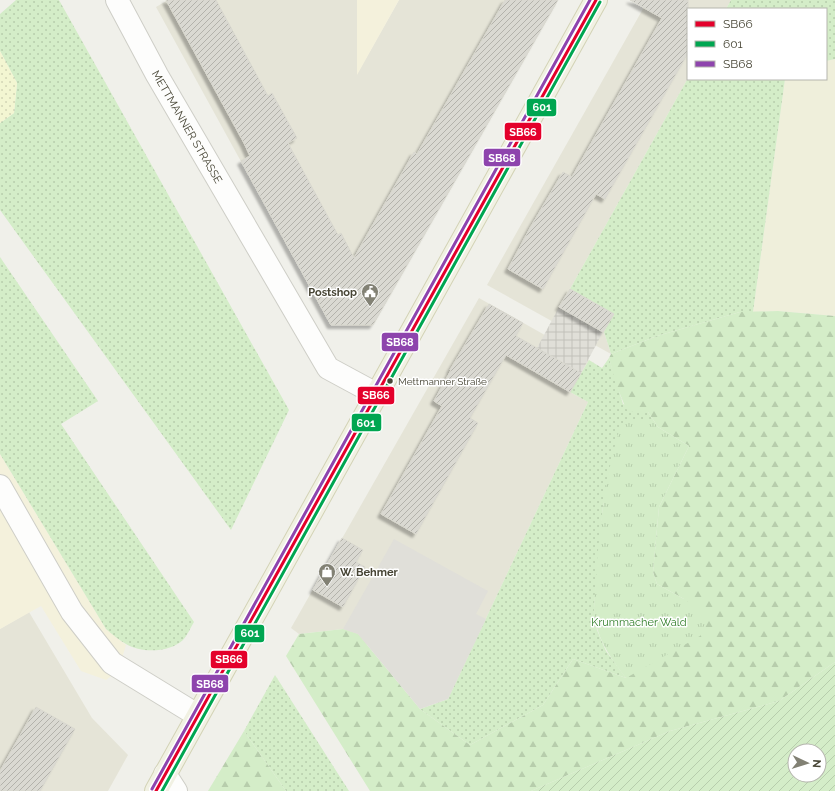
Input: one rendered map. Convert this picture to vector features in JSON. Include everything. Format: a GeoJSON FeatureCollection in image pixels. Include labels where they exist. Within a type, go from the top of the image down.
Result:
{"type":"FeatureCollection","features":[{"type":"Feature","properties":{"kind":"main road"},"geometry":{"type":"LineString","coordinates":[[165,785],[197,715],[378,395],[448,264],[596,0]]}},
{"type":"Feature","properties":{"kind":"street","name":"METTMANNER STRASSE"},"geometry":{"type":"LineString","coordinates":[[117,0],[157,75],[328,368],[378,395]]}},
{"type":"Feature","properties":{"kind":"street"},"geometry":{"type":"LineString","coordinates":[[0,486],[72,612],[112,663],[197,715]]}},
{"type":"Feature","properties":{"kind":"shaded area"},"geometry":{"type":"Polygon","coordinates":[[[168,0],[357,0],[357,74],[399,0],[556,0],[372,326],[331,325],[156,7],[168,0]]]}},
{"type":"Feature","properties":{"kind":"shaded area"},"geometry":{"type":"Polygon","coordinates":[[[357,0],[399,0],[357,75],[357,0]]]}},
{"type":"Feature","properties":{"kind":"shaded area"},"geometry":{"type":"Polygon","coordinates":[[[648,0],[731,0],[727,8],[687,8],[687,80],[570,289],[615,313],[604,332],[611,354],[487,285],[648,0]]]}},
{"type":"Feature","properties":{"kind":"shaded area"},"geometry":{"type":"Polygon","coordinates":[[[835,59],[835,316],[778,311],[753,312],[785,80],[827,80],[827,61],[835,59]]]}},
{"type":"Feature","properties":{"kind":"shaded area"},"geometry":{"type":"Polygon","coordinates":[[[479,298],[589,360],[570,392],[588,402],[448,699],[343,629],[299,634],[291,628],[479,298]]]}},
{"type":"Feature","properties":{"kind":"shaded area"},"geometry":{"type":"Polygon","coordinates":[[[559,307],[603,332],[581,373],[537,348],[559,307]]]}},
{"type":"Feature","properties":{"kind":"shaded area"},"geometry":{"type":"Polygon","coordinates":[[[0,454],[106,629],[126,645],[118,671],[106,680],[81,671],[41,606],[0,629],[0,454]]]}},
{"type":"Feature","properties":{"kind":"shaded area"},"geometry":{"type":"Polygon","coordinates":[[[394,539],[488,591],[476,614],[486,619],[448,699],[420,709],[358,634],[343,629],[394,539]]]}},
{"type":"Feature","properties":{"kind":"shaded area"},"geometry":{"type":"Polygon","coordinates":[[[29,612],[92,718],[128,755],[108,791],[0,791],[0,629],[29,612]]]}},
{"type":"Feature","properties":{"kind":"green space"},"geometry":{"type":"Polygon","coordinates":[[[16,0],[59,0],[289,410],[231,530],[0,210],[0,123],[14,113],[17,83],[0,51],[0,14],[16,0]]]}},
{"type":"Feature","properties":{"kind":"green space"},"geometry":{"type":"Polygon","coordinates":[[[731,0],[835,0],[835,59],[827,61],[827,8],[727,8],[731,0]]]}},
{"type":"Feature","properties":{"kind":"green space"},"geometry":{"type":"Polygon","coordinates":[[[687,80],[785,80],[753,312],[740,312],[657,336],[611,354],[604,332],[614,314],[570,289],[687,80]]]}},
{"type":"Feature","properties":{"kind":"green space"},"geometry":{"type":"Polygon","coordinates":[[[0,257],[98,401],[61,424],[194,622],[183,640],[177,644],[163,649],[139,649],[126,644],[106,629],[0,454],[0,257]]]}},
{"type":"Feature","properties":{"kind":"green space"},"geometry":{"type":"Polygon","coordinates":[[[778,311],[835,316],[835,662],[779,701],[670,731],[531,791],[370,791],[286,656],[299,634],[343,629],[358,634],[420,709],[470,745],[543,705],[573,659],[626,678],[684,599],[657,584],[653,572],[659,507],[689,446],[658,427],[648,412],[634,412],[626,409],[616,384],[609,358],[611,354],[657,336],[740,312],[778,311]]]}},
{"type":"Feature","properties":{"kind":"green space"},"geometry":{"type":"Polygon","coordinates":[[[609,358],[623,404],[641,412],[648,412],[654,421],[625,421],[603,506],[594,608],[597,630],[606,651],[626,678],[573,659],[543,705],[470,745],[420,709],[448,699],[588,402],[570,392],[589,360],[602,368],[609,358]]]}},
{"type":"Feature","properties":{"kind":"green space","name":"Krummacher Wald"},"geometry":{"type":"Polygon","coordinates":[[[625,421],[654,421],[658,427],[689,446],[659,507],[653,572],[657,584],[684,599],[708,616],[700,636],[626,678],[614,662],[600,637],[594,608],[598,548],[606,488],[618,434],[625,421]]]}},
{"type":"Feature","properties":{"kind":"green space"},"geometry":{"type":"Polygon","coordinates":[[[835,662],[835,791],[531,791],[670,731],[779,701],[835,662]]]}},
{"type":"Feature","properties":{"kind":"green space"},"geometry":{"type":"Polygon","coordinates":[[[275,675],[349,791],[286,791],[244,731],[275,675]]]}},
{"type":"Feature","properties":{"kind":"green space"},"geometry":{"type":"Polygon","coordinates":[[[244,731],[286,791],[208,791],[244,731]]]}},
{"type":"Feature","properties":{"kind":"sand"},"geometry":{"type":"Polygon","coordinates":[[[0,51],[17,83],[14,113],[0,123],[0,51]]]}},
{"type":"Feature","properties":{"kind":"building"},"geometry":{"type":"Polygon","coordinates":[[[166,0],[216,0],[268,96],[272,93],[297,138],[288,143],[338,235],[341,233],[354,258],[414,152],[417,154],[505,0],[558,0],[373,325],[331,325],[241,161],[250,156],[244,143],[166,0]]]}},
{"type":"Feature","properties":{"kind":"building"},"geometry":{"type":"Polygon","coordinates":[[[630,0],[688,0],[687,55],[605,199],[596,194],[543,289],[508,269],[563,172],[572,177],[662,18],[630,0]]]}},
{"type":"Feature","properties":{"kind":"building"},"geometry":{"type":"Polygon","coordinates":[[[570,289],[614,314],[603,332],[559,307],[570,289]]]}},
{"type":"Feature","properties":{"kind":"building"},"geometry":{"type":"Polygon","coordinates":[[[489,304],[523,323],[516,336],[581,373],[570,392],[506,355],[470,418],[478,423],[416,534],[381,514],[442,406],[434,401],[450,370],[489,304]]]}},
{"type":"Feature","properties":{"kind":"building"},"geometry":{"type":"Polygon","coordinates":[[[342,538],[363,550],[356,562],[365,567],[343,607],[313,590],[342,538]]]}},
{"type":"Feature","properties":{"kind":"building"},"geometry":{"type":"Polygon","coordinates":[[[36,707],[75,729],[40,791],[0,791],[0,771],[36,707]]]}},
{"type":"Feature","properties":{"kind":"transit line","name":"SB68"},"geometry":{"type":"LineString","coordinates":[[152,789],[590,0]]}},
{"type":"Feature","properties":{"kind":"transit line","name":"SB66"},"geometry":{"type":"LineString","coordinates":[[156,791],[596,0]]}},
{"type":"Feature","properties":{"kind":"transit line","name":"601"},"geometry":{"type":"LineString","coordinates":[[162,791],[600,2]]}},
{"type":"Feature","properties":{"kind":"place","name":"Postshop"},"geometry":{"type":"Point","coordinates":[370,307]}},
{"type":"Feature","properties":{"kind":"place","name":"Mettmanner Straße"},"geometry":{"type":"Point","coordinates":[390,381]}},
{"type":"Feature","properties":{"kind":"place","name":"W. Behmer"},"geometry":{"type":"Point","coordinates":[327,587]}}]}
